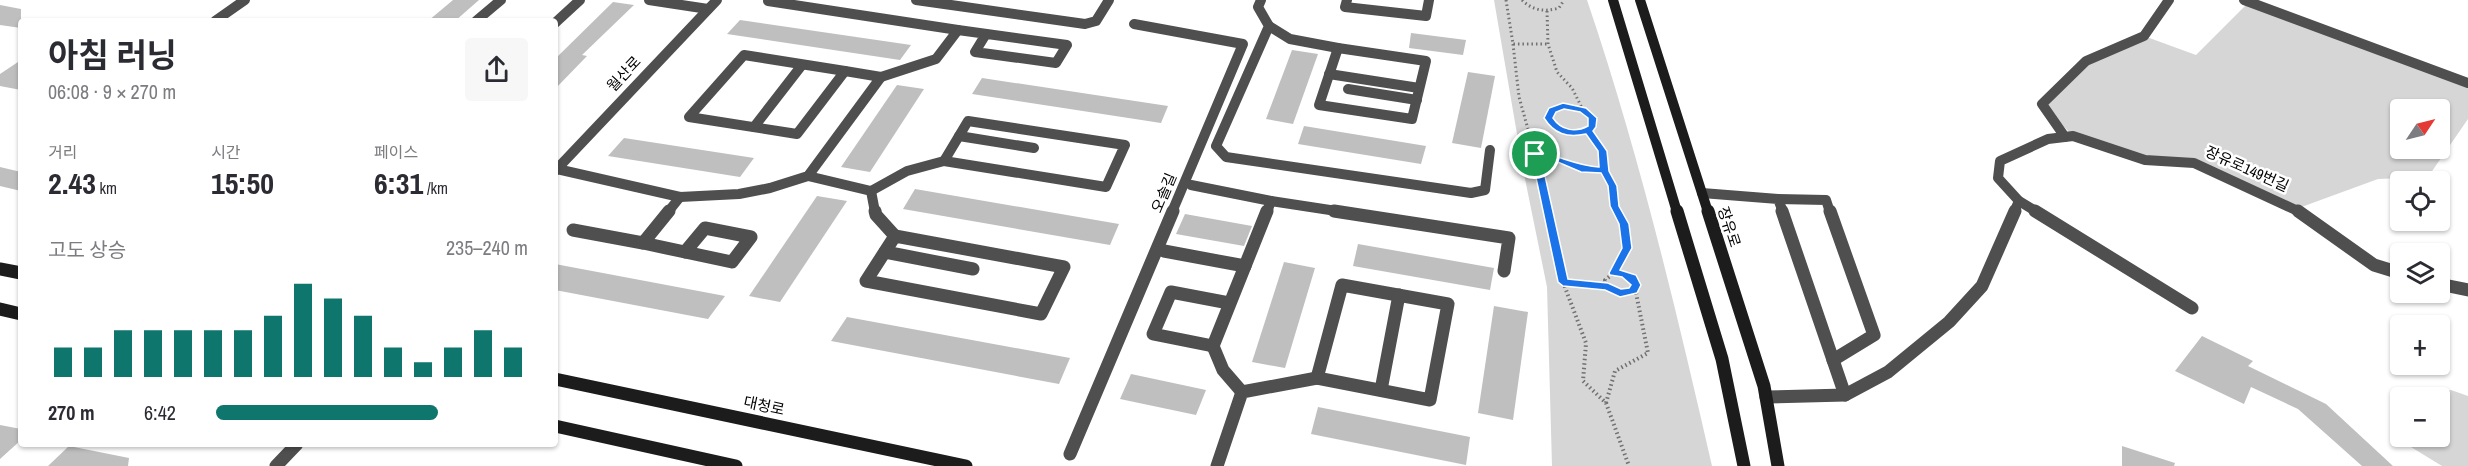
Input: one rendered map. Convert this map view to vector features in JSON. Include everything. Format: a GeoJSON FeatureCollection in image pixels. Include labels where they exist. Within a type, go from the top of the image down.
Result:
{"type":"FeatureCollection","features":[{"type":"Feature","properties":{"kind":"main road"},"geometry":{"type":"LineString","coordinates":[[1613,0],[1722,359],[1744,466]]}},
{"type":"Feature","properties":{"kind":"main road","name":"장유로"},"geometry":{"type":"LineString","coordinates":[[1640,0],[1766,397],[1778,466]]}},
{"type":"Feature","properties":{"kind":"main road"},"geometry":{"type":"LineString","coordinates":[[0,269],[18,272]]}},
{"type":"Feature","properties":{"kind":"main road"},"geometry":{"type":"LineString","coordinates":[[0,309],[18,313]]}},
{"type":"Feature","properties":{"kind":"main road","name":"대청로"},"geometry":{"type":"LineString","coordinates":[[558,380],[966,466]]}},
{"type":"Feature","properties":{"kind":"main road"},"geometry":{"type":"LineString","coordinates":[[558,427],[736,466]]}},
{"type":"Feature","properties":{"kind":"street"},"geometry":{"type":"LineString","coordinates":[[219,18],[245,0]]}},
{"type":"Feature","properties":{"kind":"street"},"geometry":{"type":"LineString","coordinates":[[480,18],[501,0]]}},
{"type":"Feature","properties":{"kind":"street"},"geometry":{"type":"LineString","coordinates":[[558,20],[580,0]]}},
{"type":"Feature","properties":{"kind":"street"},"geometry":{"type":"LineString","coordinates":[[649,0],[708,9]]}},
{"type":"Feature","properties":{"kind":"street","name":"월산로"},"geometry":{"type":"LineString","coordinates":[[558,168],[717,0]]}},
{"type":"Feature","properties":{"kind":"street"},"geometry":{"type":"LineString","coordinates":[[916,0],[1084,24],[1096,21],[1109,0]]}},
{"type":"Feature","properties":{"kind":"street"},"geometry":{"type":"LineString","coordinates":[[1261,0],[1258,7],[1269,26],[1290,39],[1426,61],[1412,119],[1319,105],[1338,48]]}},
{"type":"Feature","properties":{"kind":"street"},"geometry":{"type":"LineString","coordinates":[[1347,0],[1345,7],[1426,16],[1428,0]]}},
{"type":"Feature","properties":{"kind":"street"},"geometry":{"type":"LineString","coordinates":[[2065,137],[2042,104],[2086,61],[2144,36],[2169,0]]}},
{"type":"Feature","properties":{"kind":"street"},"geometry":{"type":"LineString","coordinates":[[2244,0],[2468,83]]}},
{"type":"Feature","properties":{"kind":"street"},"geometry":{"type":"LineString","coordinates":[[768,1],[1067,45],[1056,63],[975,52],[986,34]]}},
{"type":"Feature","properties":{"kind":"street","name":"오솔길"},"geometry":{"type":"LineString","coordinates":[[1070,454],[1242,44],[1134,24]]}},
{"type":"Feature","properties":{"kind":"street"},"geometry":{"type":"LineString","coordinates":[[1269,26],[1215,146],[1226,157],[1471,193],[1485,190],[1490,150]]}},
{"type":"Feature","properties":{"kind":"street"},"geometry":{"type":"LineString","coordinates":[[845,71],[797,134],[689,117],[744,55],[802,64],[845,71],[881,77],[936,59],[958,30]]}},
{"type":"Feature","properties":{"kind":"street"},"geometry":{"type":"LineString","coordinates":[[754,127],[802,64]]}},
{"type":"Feature","properties":{"kind":"street"},"geometry":{"type":"LineString","coordinates":[[1329,74],[1419,88]]}},
{"type":"Feature","properties":{"kind":"street"},"geometry":{"type":"LineString","coordinates":[[808,176],[881,77]]}},
{"type":"Feature","properties":{"kind":"street"},"geometry":{"type":"LineString","coordinates":[[1348,89],[1417,100]]}},
{"type":"Feature","properties":{"kind":"street"},"geometry":{"type":"LineString","coordinates":[[558,170],[680,197],[739,194],[808,176],[871,191],[907,171],[944,160],[1106,187],[1125,145],[968,121],[944,160]]}},
{"type":"Feature","properties":{"kind":"street"},"geometry":{"type":"LineString","coordinates":[[959,136],[1034,148]]}},
{"type":"Feature","properties":{"kind":"street","name":"장유로149번길"},"geometry":{"type":"LineString","coordinates":[[2192,308],[2019,201],[1998,178],[2000,161],[2048,139],[2073,136],[2145,160],[2194,163],[2296,208],[2374,265],[2390,270]]}},
{"type":"Feature","properties":{"kind":"street"},"geometry":{"type":"LineString","coordinates":[[1191,185],[1271,201],[1509,238],[1504,271]]}},
{"type":"Feature","properties":{"kind":"street"},"geometry":{"type":"LineString","coordinates":[[871,191],[876,215],[895,236],[1064,267],[1041,314],[866,280],[895,236]]}},
{"type":"Feature","properties":{"kind":"street"},"geometry":{"type":"LineString","coordinates":[[1702,192],[1778,199],[1826,200],[1874,335],[1833,360]]}},
{"type":"Feature","properties":{"kind":"street"},"geometry":{"type":"LineString","coordinates":[[643,243],[680,197]]}},
{"type":"Feature","properties":{"kind":"street"},"geometry":{"type":"LineString","coordinates":[[1778,199],[1845,395]]}},
{"type":"Feature","properties":{"kind":"street"},"geometry":{"type":"LineString","coordinates":[[1242,392],[1223,370],[1213,346],[1271,201]]}},
{"type":"Feature","properties":{"kind":"street"},"geometry":{"type":"LineString","coordinates":[[1766,397],[1845,395],[1888,372],[1949,322],[1982,286],[2019,201]]}},
{"type":"Feature","properties":{"kind":"street"},"geometry":{"type":"LineString","coordinates":[[573,230],[643,243],[684,253],[732,262],[751,237],[705,228],[684,253]]}},
{"type":"Feature","properties":{"kind":"street"},"geometry":{"type":"LineString","coordinates":[[1164,251],[1245,266]]}},
{"type":"Feature","properties":{"kind":"street"},"geometry":{"type":"LineString","coordinates":[[885,252],[973,269]]}},
{"type":"Feature","properties":{"kind":"street"},"geometry":{"type":"LineString","coordinates":[[1242,392],[1317,378],[1430,400],[1448,304],[1342,285],[1317,378]]}},
{"type":"Feature","properties":{"kind":"street"},"geometry":{"type":"LineString","coordinates":[[2450,286],[2468,290]]}},
{"type":"Feature","properties":{"kind":"street"},"geometry":{"type":"LineString","coordinates":[[1213,346],[1153,334],[1171,292],[1229,303]]}},
{"type":"Feature","properties":{"kind":"street"},"geometry":{"type":"LineString","coordinates":[[1381,390],[1399,295]]}},
{"type":"Feature","properties":{"kind":"street"},"geometry":{"type":"LineString","coordinates":[[1217,466],[1242,392]]}},
{"type":"Feature","properties":{"kind":"street"},"geometry":{"type":"LineString","coordinates":[[276,466],[294,447]]}},
{"type":"Feature","properties":{"kind":"path"},"geometry":{"type":"LineString","coordinates":[[1506,0],[1519,97],[1535,154],[1563,282],[1586,343],[1583,381],[1606,403],[1629,466]]}},
{"type":"Feature","properties":{"kind":"path"},"geometry":{"type":"LineString","coordinates":[[1522,0],[1532,8],[1547,11],[1563,6],[1564,0]]}},
{"type":"Feature","properties":{"kind":"path"},"geometry":{"type":"LineString","coordinates":[[1547,11],[1548,45],[1557,72],[1572,88],[1583,110]]}},
{"type":"Feature","properties":{"kind":"path"},"geometry":{"type":"LineString","coordinates":[[1513,44],[1548,45]]}},
{"type":"Feature","properties":{"kind":"path"},"geometry":{"type":"LineString","coordinates":[[1563,106],[1589,113],[1593,122],[1588,130],[1575,133],[1554,127],[1549,118],[1552,110],[1563,106]]}},
{"type":"Feature","properties":{"kind":"path"},"geometry":{"type":"LineString","coordinates":[[1588,130],[1603,151],[1604,171],[1612,186],[1615,206],[1624,224],[1627,248],[1614,273],[1605,279],[1608,286],[1615,292],[1625,294],[1635,288]]}},
{"type":"Feature","properties":{"kind":"path"},"geometry":{"type":"LineString","coordinates":[[1535,154],[1555,157],[1581,169],[1604,171]]}},
{"type":"Feature","properties":{"kind":"path"},"geometry":{"type":"LineString","coordinates":[[1606,403],[1615,371],[1648,353],[1635,281],[1628,275],[1614,273]]}},
{"type":"Feature","properties":{"kind":"path"},"geometry":{"type":"LineString","coordinates":[[1563,282],[1608,286]]}},
{"type":"Feature","properties":{"kind":"shaded area"},"geometry":{"type":"Polygon","coordinates":[[[1494,0],[1587,0],[1640,173],[1712,466],[1552,466],[1547,287],[1523,169],[1494,0]]]}},
{"type":"Feature","properties":{"kind":"shaded area"},"geometry":{"type":"Polygon","coordinates":[[[2249,2],[2468,83],[2468,119],[2450,145],[2450,99],[2390,99],[2390,159],[2440,159],[2432,171],[2390,171],[2390,179],[2378,179],[2296,209],[2194,163],[2145,160],[2073,136],[2042,104],[2086,61],[2144,36],[2196,55],[2249,2]]]}},
{"type":"Feature","properties":{"kind":"shaded area"},"geometry":{"type":"Polygon","coordinates":[[[2450,390],[2468,396],[2468,466],[2442,466],[2411,447],[2450,447],[2450,390]]]}},
{"type":"Feature","properties":{"kind":"building"},"geometry":{"type":"Polygon","coordinates":[[[453,0],[479,0],[458,18],[432,18],[453,0]]]}},
{"type":"Feature","properties":{"kind":"building"},"geometry":{"type":"Polygon","coordinates":[[[613,2],[634,5],[582,55],[587,56],[558,86],[558,56],[613,2]]]}},
{"type":"Feature","properties":{"kind":"building"},"geometry":{"type":"Polygon","coordinates":[[[0,5],[21,9],[18,28],[0,25],[0,5]]]}},
{"type":"Feature","properties":{"kind":"building"},"geometry":{"type":"Polygon","coordinates":[[[740,20],[911,45],[900,60],[727,34],[740,20]]]}},
{"type":"Feature","properties":{"kind":"building"},"geometry":{"type":"Polygon","coordinates":[[[1411,33],[1466,40],[1463,55],[1409,48],[1411,33]]]}},
{"type":"Feature","properties":{"kind":"building"},"geometry":{"type":"Polygon","coordinates":[[[1292,50],[1318,54],[1293,124],[1266,119],[1292,50]]]}},
{"type":"Feature","properties":{"kind":"building"},"geometry":{"type":"Polygon","coordinates":[[[18,62],[18,89],[0,86],[0,74],[18,62]]]}},
{"type":"Feature","properties":{"kind":"building"},"geometry":{"type":"Polygon","coordinates":[[[1468,72],[1495,76],[1481,148],[1452,143],[1468,72]]]}},
{"type":"Feature","properties":{"kind":"building"},"geometry":{"type":"Polygon","coordinates":[[[982,78],[1168,106],[1161,123],[972,94],[982,78]]]}},
{"type":"Feature","properties":{"kind":"building"},"geometry":{"type":"Polygon","coordinates":[[[897,85],[924,89],[870,172],[841,167],[897,85]]]}},
{"type":"Feature","properties":{"kind":"building"},"geometry":{"type":"Polygon","coordinates":[[[1304,126],[1426,146],[1421,164],[1298,144],[1304,126]]]}},
{"type":"Feature","properties":{"kind":"building"},"geometry":{"type":"Polygon","coordinates":[[[624,138],[754,158],[740,177],[608,156],[624,138]]]}},
{"type":"Feature","properties":{"kind":"building"},"geometry":{"type":"Polygon","coordinates":[[[0,167],[18,171],[18,190],[0,186],[0,167]]]}},
{"type":"Feature","properties":{"kind":"building"},"geometry":{"type":"Polygon","coordinates":[[[915,189],[1119,224],[1110,245],[903,209],[915,189]]]}},
{"type":"Feature","properties":{"kind":"building"},"geometry":{"type":"Polygon","coordinates":[[[817,196],[847,201],[780,302],[749,296],[817,196]]]}},
{"type":"Feature","properties":{"kind":"building"},"geometry":{"type":"Polygon","coordinates":[[[1185,214],[1252,226],[1244,246],[1176,234],[1185,214]]]}},
{"type":"Feature","properties":{"kind":"building"},"geometry":{"type":"Polygon","coordinates":[[[1358,244],[1494,268],[1490,290],[1353,266],[1358,244]]]}},
{"type":"Feature","properties":{"kind":"building"},"geometry":{"type":"Polygon","coordinates":[[[1284,262],[1315,268],[1285,368],[1252,362],[1284,262]]]}},
{"type":"Feature","properties":{"kind":"building"},"geometry":{"type":"Polygon","coordinates":[[[558,265],[725,296],[708,319],[558,291],[558,265]]]}},
{"type":"Feature","properties":{"kind":"building"},"geometry":{"type":"Polygon","coordinates":[[[1494,306],[1528,312],[1513,420],[1478,413],[1494,306]]]}},
{"type":"Feature","properties":{"kind":"building"},"geometry":{"type":"Polygon","coordinates":[[[847,317],[1070,358],[1059,384],[831,341],[847,317]]]}},
{"type":"Feature","properties":{"kind":"building"},"geometry":{"type":"Polygon","coordinates":[[[2202,336],[2253,361],[2248,366],[2326,404],[2393,466],[2362,466],[2298,409],[2251,387],[2244,404],[2175,371],[2202,336]]]}},
{"type":"Feature","properties":{"kind":"building"},"geometry":{"type":"Polygon","coordinates":[[[1131,374],[1206,390],[1196,415],[1120,399],[1131,374]]]}},
{"type":"Feature","properties":{"kind":"building"},"geometry":{"type":"Polygon","coordinates":[[[1318,407],[1470,437],[1466,465],[1311,434],[1318,407]]]}},
{"type":"Feature","properties":{"kind":"building"},"geometry":{"type":"Polygon","coordinates":[[[0,425],[18,428],[18,443],[0,459],[0,425]]]}},
{"type":"Feature","properties":{"kind":"building"},"geometry":{"type":"Polygon","coordinates":[[[2122,446],[2175,463],[2174,466],[2122,466],[2122,446]]]}},
{"type":"Feature","properties":{"kind":"building"},"geometry":{"type":"Polygon","coordinates":[[[68,447],[129,458],[128,466],[48,466],[68,447]]]}},
{"type":"Feature","properties":{"kind":"route"},"geometry":{"type":"LineString","coordinates":[[1535,154],[1555,157],[1581,169],[1604,171],[1603,151],[1588,130],[1575,133],[1560,130],[1554,127],[1549,118],[1552,110],[1563,106],[1577,107],[1589,113],[1593,122],[1592,127],[1588,130],[1603,151],[1604,171],[1612,186],[1615,206],[1624,224],[1627,248],[1614,273],[1624,273],[1632,278],[1636,285],[1633,291],[1625,294],[1615,292],[1608,286],[1563,282],[1535,154]]}}]}
